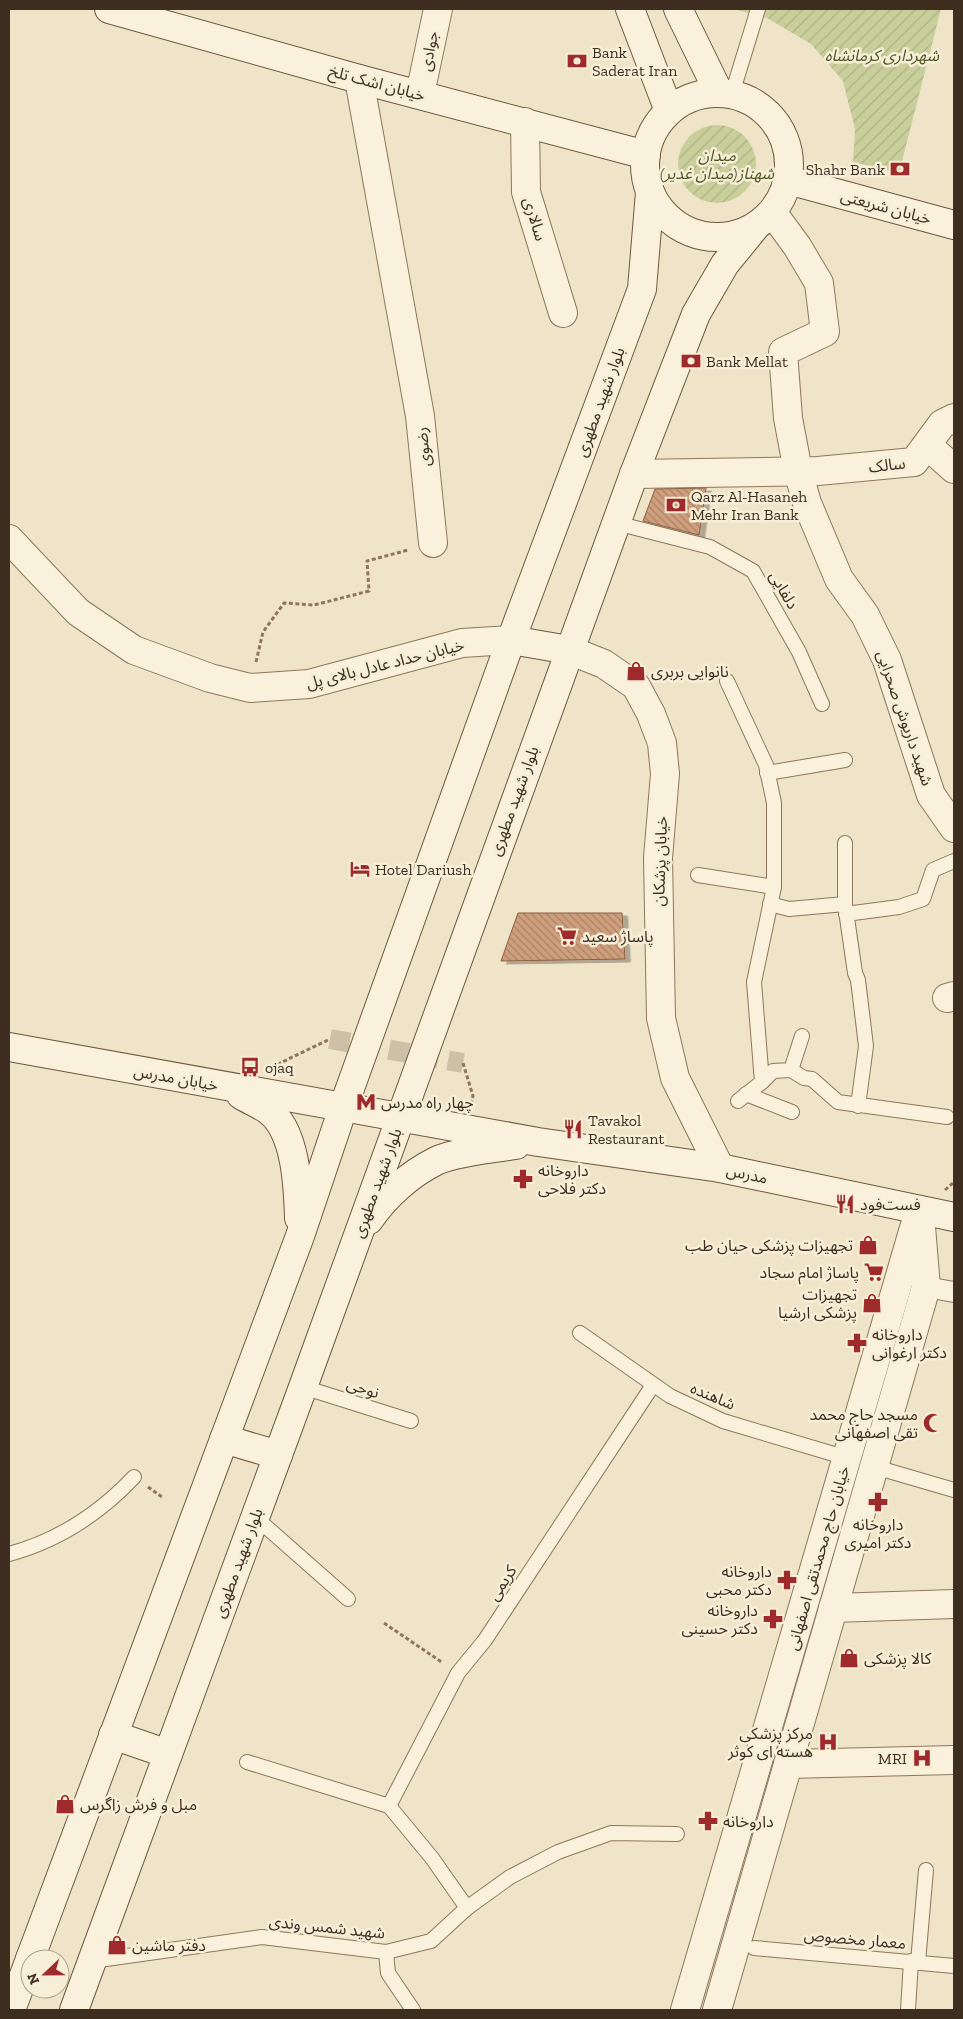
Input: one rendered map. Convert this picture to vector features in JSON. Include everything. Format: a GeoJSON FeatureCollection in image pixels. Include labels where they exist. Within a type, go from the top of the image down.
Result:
{"type":"FeatureCollection","features":[{"type":"Feature","properties":{"kind":"main road","name":"خیابان اشک تلخ"},"geometry":{"type":"LineString","coordinates":[[109,9],[359,79],[646,154]]}},
{"type":"Feature","properties":{"kind":"main road","name":"جوادی"},"geometry":{"type":"LineString","coordinates":[[420,94],[438,9]]}},
{"type":"Feature","properties":{"kind":"main road"},"geometry":{"type":"LineString","coordinates":[[630,9],[669,111]]}},
{"type":"Feature","properties":{"kind":"main road"},"geometry":{"type":"LineString","coordinates":[[678,9],[726,93]]}},
{"type":"Feature","properties":{"kind":"main road","name":"رضوی"},"geometry":{"type":"LineString","coordinates":[[359,79],[420,416],[433,543]]}},
{"type":"Feature","properties":{"kind":"main road"},"geometry":{"type":"LineString","coordinates":[[726,93],[753,102],[771,117],[783,136],[789,157],[788,180],[782,198],[764,219],[732,236],[708,237],[684,229],[664,214],[650,192],[646,174],[646,154],[650,138],[658,123],[669,111],[693,98],[726,93]]}},
{"type":"Feature","properties":{"kind":"main road","name":"سالاری"},"geometry":{"type":"LineString","coordinates":[[525,122],[526,192],[563,313]]}},
{"type":"Feature","properties":{"kind":"main road","name":"خیابان شریعتی"},"geometry":{"type":"LineString","coordinates":[[788,180],[954,225]]}},
{"type":"Feature","properties":{"kind":"main road","name":"بلوار شهید مطهری"},"geometry":{"type":"LineString","coordinates":[[34,1949],[300,1236],[343,1108],[511,640],[642,289],[650,192]]}},
{"type":"Feature","properties":{"kind":"main road","name":"بلوار شهید مطهری"},"geometry":{"type":"LineString","coordinates":[[74,2010],[303,1387],[568,650],[634,474],[696,314],[725,264],[764,219]]}},
{"type":"Feature","properties":{"kind":"main road","name":"شهید داریوش صحرایی"},"geometry":{"type":"LineString","coordinates":[[764,219],[798,246],[819,283],[825,332],[783,352],[788,418],[798,471],[816,526],[839,579],[865,615],[887,660],[931,795],[954,828]]}},
{"type":"Feature","properties":{"kind":"main road","name":"سالک"},"geometry":{"type":"LineString","coordinates":[[634,474],[798,471],[868,468],[914,462],[942,424],[954,418]]}},
{"type":"Feature","properties":{"kind":"main road"},"geometry":{"type":"LineString","coordinates":[[927,445],[954,469]]}},
{"type":"Feature","properties":{"kind":"main road","name":"خیابان حداد عادل بالای پل"},"geometry":{"type":"LineString","coordinates":[[9,539],[78,612],[134,650],[210,678],[250,688],[309,684],[462,643],[511,640],[568,650]]}},
{"type":"Feature","properties":{"kind":"main road","name":"خیابان پزشکان"},"geometry":{"type":"LineString","coordinates":[[568,650],[604,664],[636,686],[651,714],[662,743],[664,774],[658,858],[661,1018],[675,1078],[720,1168]]}},
{"type":"Feature","properties":{"kind":"main road","name":"خیابان مدرس"},"geometry":{"type":"LineString","coordinates":[[9,1048],[538,1142]]}},
{"type":"Feature","properties":{"kind":"main road"},"geometry":{"type":"LineString","coordinates":[[228,1088],[269,1111],[287,1136],[298,1174],[300,1236]]}},
{"type":"Feature","properties":{"kind":"main road"},"geometry":{"type":"LineString","coordinates":[[357,1238],[379,1206],[411,1176],[438,1160],[484,1150],[538,1142]]}},
{"type":"Feature","properties":{"kind":"main road","name":"مدرس"},"geometry":{"type":"LineString","coordinates":[[538,1142],[720,1168],[954,1217]]}},
{"type":"Feature","properties":{"kind":"main road","name":"خیابان حاج محمدتقی اصفهانی"},"geometry":{"type":"LineString","coordinates":[[717,2010],[926,1287],[919,1211]]}},
{"type":"Feature","properties":{"kind":"main road","name":"خیابان حاج محمدتقی اصفهانی"},"geometry":{"type":"LineString","coordinates":[[685,2010],[919,1211]]}},
{"type":"Feature","properties":{"kind":"main road"},"geometry":{"type":"LineString","coordinates":[[224,1439],[278,1455]]}},
{"type":"Feature","properties":{"kind":"main road"},"geometry":{"type":"LineString","coordinates":[[834,1608],[954,1604]]}},
{"type":"Feature","properties":{"kind":"main road"},"geometry":{"type":"LineString","coordinates":[[113,1735],[168,1754]]}},
{"type":"Feature","properties":{"kind":"main road"},"geometry":{"type":"LineString","coordinates":[[788,1764],[954,1760]]}},
{"type":"Feature","properties":{"kind":"main road","name":"بلوار شهید مطهری"},"geometry":{"type":"LineString","coordinates":[[11,2010],[20,1986]]}},
{"type":"Feature","properties":{"kind":"street"},"geometry":{"type":"LineString","coordinates":[[926,1287],[954,1292]]}},
{"type":"Feature","properties":{"kind":"lane"},"geometry":{"type":"LineString","coordinates":[[726,93],[758,9]]}},
{"type":"Feature","properties":{"kind":"lane","name":"دلفایی"},"geometry":{"type":"LineString","coordinates":[[616,522],[710,547],[753,571],[799,652],[822,704]]}},
{"type":"Feature","properties":{"kind":"lane"},"geometry":{"type":"LineString","coordinates":[[728,680],[767,773],[774,803],[774,886],[754,982],[762,1082]]}},
{"type":"Feature","properties":{"kind":"lane"},"geometry":{"type":"LineString","coordinates":[[767,773],[845,760]]}},
{"type":"Feature","properties":{"kind":"lane"},"geometry":{"type":"LineString","coordinates":[[845,843],[846,909],[855,973],[858,980],[866,1046],[858,1106]]}},
{"type":"Feature","properties":{"kind":"lane"},"geometry":{"type":"LineString","coordinates":[[770,904],[789,909],[899,907],[923,899],[933,870],[954,861]]}},
{"type":"Feature","properties":{"kind":"lane"},"geometry":{"type":"LineString","coordinates":[[698,875],[774,886]]}},
{"type":"Feature","properties":{"kind":"lane"},"geometry":{"type":"LineString","coordinates":[[791,1070],[802,1036]]}},
{"type":"Feature","properties":{"kind":"lane"},"geometry":{"type":"LineString","coordinates":[[792,1112],[742,1098],[773,1071],[791,1070],[804,1078],[812,1079],[838,1102],[947,1117]]}},
{"type":"Feature","properties":{"kind":"lane","name":"شاهنده"},"geometry":{"type":"LineString","coordinates":[[580,1333],[670,1396],[723,1421],[847,1458]]}},
{"type":"Feature","properties":{"kind":"lane","name":"کریمی"},"geometry":{"type":"LineString","coordinates":[[390,1806],[458,1673],[485,1640],[653,1385]]}},
{"type":"Feature","properties":{"kind":"lane","name":"نوحی"},"geometry":{"type":"LineString","coordinates":[[303,1387],[411,1422]]}},
{"type":"Feature","properties":{"kind":"lane"},"geometry":{"type":"LineString","coordinates":[[875,1467],[954,1490]]}},
{"type":"Feature","properties":{"kind":"lane"},"geometry":{"type":"LineString","coordinates":[[9,1554],[80,1523],[118,1494],[134,1477]]}},
{"type":"Feature","properties":{"kind":"lane"},"geometry":{"type":"LineString","coordinates":[[255,1517],[348,1599]]}},
{"type":"Feature","properties":{"kind":"lane"},"geometry":{"type":"LineString","coordinates":[[247,1762],[390,1806],[432,1858],[466,1908]]}},
{"type":"Feature","properties":{"kind":"lane","name":"شهید شمس وندی"},"geometry":{"type":"LineString","coordinates":[[92,1961],[262,1937],[386,1952],[431,1941],[466,1908],[510,1877],[558,1852],[611,1833],[677,1834]]}},
{"type":"Feature","properties":{"kind":"lane"},"geometry":{"type":"LineString","coordinates":[[908,2010],[926,1870]]}},
{"type":"Feature","properties":{"kind":"lane","name":"معمار مخصوص"},"geometry":{"type":"LineString","coordinates":[[754,1948],[954,1966]]}},
{"type":"Feature","properties":{"kind":"lane"},"geometry":{"type":"LineString","coordinates":[[386,1952],[388,1973],[413,2010]]}},
{"type":"Feature","properties":{"kind":"path"},"geometry":{"type":"LineString","coordinates":[[250,688],[263,632],[284,604],[314,605],[369,591],[367,561],[433,543]]}},
{"type":"Feature","properties":{"kind":"path"},"geometry":{"type":"LineString","coordinates":[[276,1065],[330,1040]]}},
{"type":"Feature","properties":{"kind":"path"},"geometry":{"type":"LineString","coordinates":[[463,1063],[473,1096]]}},
{"type":"Feature","properties":{"kind":"path"},"geometry":{"type":"LineString","coordinates":[[384,1623],[458,1673]]}},
{"type":"Feature","properties":{"kind":"green space","name":"شهرداری کرمانشاه"},"geometry":{"type":"Polygon","coordinates":[[[734,9],[941,9],[899,173],[853,162],[855,129],[843,81],[811,44],[767,18],[734,9]]]}},
{"type":"Feature","properties":{"kind":"green space","name":"میدان شهناز(میدان غدیر)"},"geometry":{"type":"Polygon","coordinates":[[[717,125],[732,128],[749,142],[753,149],[756,164],[753,179],[739,196],[732,200],[717,203],[702,200],[685,186],[681,179],[678,164],[681,149],[695,132],[702,128],[717,125]]]}},
{"type":"Feature","properties":{"kind":"building","name":"Qarz Al-Hasaneh Mehr Iran Bank"},"geometry":{"type":"Polygon","coordinates":[[[706,488],[699,535],[643,521],[655,489],[706,488]]]}},
{"type":"Feature","properties":{"kind":"building","name":"پاساژ سعید"},"geometry":{"type":"Polygon","coordinates":[[[518,913],[622,913],[625,959],[501,961],[518,913]]]}},
{"type":"Feature","properties":{"kind":"tunnel"},"geometry":{"type":"LineString","coordinates":[[330,1039],[463,1063]]}},
{"type":"Feature","properties":{"kind":"place","name":"Bank Saderat Iran"},"geometry":{"type":"Point","coordinates":[577,61]}},
{"type":"Feature","properties":{"kind":"place","name":"Shahr Bank"},"geometry":{"type":"Point","coordinates":[900,169]}},
{"type":"Feature","properties":{"kind":"place","name":"Bank Mellat"},"geometry":{"type":"Point","coordinates":[691,361]}},
{"type":"Feature","properties":{"kind":"place","name":"Qarz Al-Hasaneh Mehr Iran Bank"},"geometry":{"type":"Point","coordinates":[676,505]}},
{"type":"Feature","properties":{"kind":"place","name":"نانوایی بربری"},"geometry":{"type":"Point","coordinates":[636,671]}},
{"type":"Feature","properties":{"kind":"place","name":"Hotel Dariush"},"geometry":{"type":"Point","coordinates":[360,869]}},
{"type":"Feature","properties":{"kind":"place","name":"پاساژ سعید"},"geometry":{"type":"Point","coordinates":[567,936]}},
{"type":"Feature","properties":{"kind":"place","name":"ojaq"},"geometry":{"type":"Point","coordinates":[250,1067]}},
{"type":"Feature","properties":{"kind":"place","name":"چهار راه مدرس"},"geometry":{"type":"Point","coordinates":[366,1102]}},
{"type":"Feature","properties":{"kind":"place","name":"Tavakol Restaurant"},"geometry":{"type":"Point","coordinates":[573,1129]}},
{"type":"Feature","properties":{"kind":"place","name":"داروخانه دکتر فلاحی"},"geometry":{"type":"Point","coordinates":[523,1179]}},
{"type":"Feature","properties":{"kind":"place","name":"فست‌فود"},"geometry":{"type":"Point","coordinates":[845,1204]}},
{"type":"Feature","properties":{"kind":"place","name":"تجهیزات پزشکی حیان طب"},"geometry":{"type":"Point","coordinates":[868,1245]}},
{"type":"Feature","properties":{"kind":"place","name":"پاساژ امام سجاد"},"geometry":{"type":"Point","coordinates":[874,1272]}},
{"type":"Feature","properties":{"kind":"place","name":"تجهیزات پزشکی ارشیا"},"geometry":{"type":"Point","coordinates":[872,1303]}},
{"type":"Feature","properties":{"kind":"place","name":"داروخانه دکتر ارغوانی"},"geometry":{"type":"Point","coordinates":[857,1343]}},
{"type":"Feature","properties":{"kind":"place","name":"مسجد حاج محمد تقی اصفهانی"},"geometry":{"type":"Point","coordinates":[933,1423]}},
{"type":"Feature","properties":{"kind":"place","name":"داروخانه دکتر امیری"},"geometry":{"type":"Point","coordinates":[878,1502]}},
{"type":"Feature","properties":{"kind":"place","name":"داروخانه دکتر محبی"},"geometry":{"type":"Point","coordinates":[787,1580]}},
{"type":"Feature","properties":{"kind":"place","name":"داروخانه دکتر حسینی"},"geometry":{"type":"Point","coordinates":[773,1619]}},
{"type":"Feature","properties":{"kind":"place","name":"کالا پزشکی"},"geometry":{"type":"Point","coordinates":[849,1658]}},
{"type":"Feature","properties":{"kind":"place","name":"مرکز پزشکی هسته ای کوثر"},"geometry":{"type":"Point","coordinates":[828,1742]}},
{"type":"Feature","properties":{"kind":"place","name":"MRI"},"geometry":{"type":"Point","coordinates":[922,1758]}},
{"type":"Feature","properties":{"kind":"place","name":"مبل و فرش زاگرس"},"geometry":{"type":"Point","coordinates":[65,1804]}},
{"type":"Feature","properties":{"kind":"place","name":"داروخانه"},"geometry":{"type":"Point","coordinates":[708,1821]}},
{"type":"Feature","properties":{"kind":"place","name":"دفتر ماشین"},"geometry":{"type":"Point","coordinates":[117,1945]}}]}
